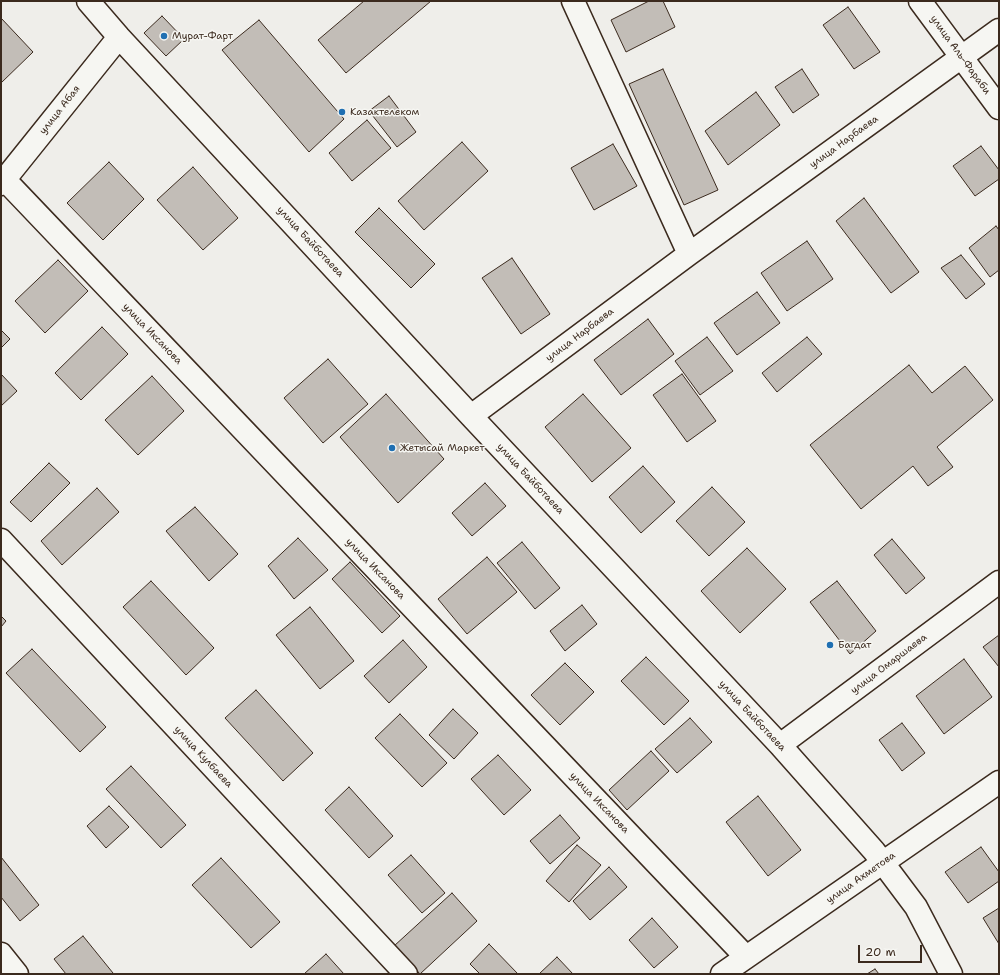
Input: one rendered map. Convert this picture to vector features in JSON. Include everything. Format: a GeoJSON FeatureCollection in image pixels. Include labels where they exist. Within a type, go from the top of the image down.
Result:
{"type":"FeatureCollection","features":[{"type":"Feature","properties":{"kind":"street","name":"улица Байботаева"},"geometry":{"type":"LineString","coordinates":[[88,1],[471,416],[780,745],[874,851],[916,908],[950,974]]}},
{"type":"Feature","properties":{"kind":"street"},"geometry":{"type":"LineString","coordinates":[[573,1],[689,254]]}},
{"type":"Feature","properties":{"kind":"street","name":"улица Аль-Фараби"},"geometry":{"type":"LineString","coordinates":[[920,1],[999,108]]}},
{"type":"Feature","properties":{"kind":"street","name":"улица Нарбаева"},"geometry":{"type":"LineString","coordinates":[[471,416],[689,254],[999,30]]}},
{"type":"Feature","properties":{"kind":"street","name":"улица Абая"},"geometry":{"type":"LineString","coordinates":[[3,182],[119,36]]}},
{"type":"Feature","properties":{"kind":"street","name":"улица Иксанова"},"geometry":{"type":"LineString","coordinates":[[3,182],[746,957]]}},
{"type":"Feature","properties":{"kind":"street","name":"улица Кулбаева"},"geometry":{"type":"LineString","coordinates":[[1,540],[406,974]]}},
{"type":"Feature","properties":{"kind":"street","name":"улица Омаршаева"},"geometry":{"type":"LineString","coordinates":[[780,745],[999,582]]}},
{"type":"Feature","properties":{"kind":"street","name":"улица Ахметова"},"geometry":{"type":"LineString","coordinates":[[722,974],[999,782]]}},
{"type":"Feature","properties":{"kind":"street"},"geometry":{"type":"LineString","coordinates":[[1,954],[18,974]]}},
{"type":"Feature","properties":{"kind":"building"},"geometry":{"type":"Polygon","coordinates":[[[364,1],[431,1],[346,73],[318,40],[364,1]]]}},
{"type":"Feature","properties":{"kind":"building"},"geometry":{"type":"Polygon","coordinates":[[[649,1],[663,1],[675,27],[626,52],[611,20],[649,1]]]}},
{"type":"Feature","properties":{"kind":"building"},"geometry":{"type":"Polygon","coordinates":[[[848,7],[880,52],[854,69],[823,25],[848,7]]]}},
{"type":"Feature","properties":{"kind":"building","name":"Мурат-Фарт"},"geometry":{"type":"Polygon","coordinates":[[[162,16],[184,39],[166,56],[144,33],[162,16]]]}},
{"type":"Feature","properties":{"kind":"building"},"geometry":{"type":"Polygon","coordinates":[[[1,18],[33,52],[1,83],[1,18]]]}},
{"type":"Feature","properties":{"kind":"building"},"geometry":{"type":"Polygon","coordinates":[[[259,20],[344,119],[309,152],[222,50],[259,20]]]}},
{"type":"Feature","properties":{"kind":"building"},"geometry":{"type":"Polygon","coordinates":[[[663,69],[718,190],[684,205],[629,84],[663,69]]]}},
{"type":"Feature","properties":{"kind":"building"},"geometry":{"type":"Polygon","coordinates":[[[802,69],[819,95],[793,113],[775,87],[802,69]]]}},
{"type":"Feature","properties":{"kind":"building"},"geometry":{"type":"Polygon","coordinates":[[[756,92],[780,125],[728,165],[705,131],[756,92]]]}},
{"type":"Feature","properties":{"kind":"building"},"geometry":{"type":"Polygon","coordinates":[[[389,96],[416,132],[397,147],[369,111],[389,96]]]}},
{"type":"Feature","properties":{"kind":"building"},"geometry":{"type":"Polygon","coordinates":[[[367,120],[391,148],[352,181],[329,153],[367,120]]]}},
{"type":"Feature","properties":{"kind":"building"},"geometry":{"type":"Polygon","coordinates":[[[462,142],[488,171],[424,230],[398,201],[462,142]]]}},
{"type":"Feature","properties":{"kind":"building"},"geometry":{"type":"Polygon","coordinates":[[[613,144],[637,186],[594,210],[571,168],[613,144]]]}},
{"type":"Feature","properties":{"kind":"building"},"geometry":{"type":"Polygon","coordinates":[[[981,146],[999,170],[999,179],[975,196],[953,166],[981,146]]]}},
{"type":"Feature","properties":{"kind":"building"},"geometry":{"type":"Polygon","coordinates":[[[109,162],[144,199],[103,240],[67,203],[109,162]]]}},
{"type":"Feature","properties":{"kind":"building"},"geometry":{"type":"Polygon","coordinates":[[[193,167],[238,218],[203,250],[157,200],[193,167]]]}},
{"type":"Feature","properties":{"kind":"building"},"geometry":{"type":"Polygon","coordinates":[[[864,198],[919,272],[891,293],[836,221],[864,198]]]}},
{"type":"Feature","properties":{"kind":"building"},"geometry":{"type":"Polygon","coordinates":[[[379,208],[435,264],[411,288],[355,232],[379,208]]]}},
{"type":"Feature","properties":{"kind":"building"},"geometry":{"type":"Polygon","coordinates":[[[996,226],[999,230],[999,270],[990,277],[969,248],[996,226]]]}},
{"type":"Feature","properties":{"kind":"building"},"geometry":{"type":"Polygon","coordinates":[[[807,241],[833,279],[787,311],[761,273],[807,241]]]}},
{"type":"Feature","properties":{"kind":"building"},"geometry":{"type":"Polygon","coordinates":[[[961,255],[985,284],[966,299],[941,268],[961,255]]]}},
{"type":"Feature","properties":{"kind":"building"},"geometry":{"type":"Polygon","coordinates":[[[512,258],[550,314],[521,334],[482,278],[512,258]]]}},
{"type":"Feature","properties":{"kind":"building"},"geometry":{"type":"Polygon","coordinates":[[[58,260],[88,291],[45,333],[15,301],[58,260]]]}},
{"type":"Feature","properties":{"kind":"building"},"geometry":{"type":"Polygon","coordinates":[[[757,292],[780,323],[737,355],[714,323],[757,292]]]}},
{"type":"Feature","properties":{"kind":"building"},"geometry":{"type":"Polygon","coordinates":[[[648,319],[674,354],[621,395],[594,360],[648,319]]]}},
{"type":"Feature","properties":{"kind":"building"},"geometry":{"type":"Polygon","coordinates":[[[102,327],[128,354],[81,400],[55,373],[102,327]]]}},
{"type":"Feature","properties":{"kind":"building"},"geometry":{"type":"Polygon","coordinates":[[[1,330],[10,339],[1,348],[1,330]]]}},
{"type":"Feature","properties":{"kind":"building"},"geometry":{"type":"Polygon","coordinates":[[[707,337],[733,371],[700,395],[675,361],[707,337]]]}},
{"type":"Feature","properties":{"kind":"building"},"geometry":{"type":"Polygon","coordinates":[[[807,337],[822,354],[777,392],[762,373],[807,337]]]}},
{"type":"Feature","properties":{"kind":"building"},"geometry":{"type":"Polygon","coordinates":[[[328,359],[368,404],[323,443],[284,398],[328,359]]]}},
{"type":"Feature","properties":{"kind":"building"},"geometry":{"type":"Polygon","coordinates":[[[909,365],[932,393],[965,366],[993,400],[937,447],[953,467],[928,486],[913,466],[861,509],[810,445],[909,365]]]}},
{"type":"Feature","properties":{"kind":"building"},"geometry":{"type":"Polygon","coordinates":[[[1,374],[17,391],[1,406],[1,374]]]}},
{"type":"Feature","properties":{"kind":"building"},"geometry":{"type":"Polygon","coordinates":[[[682,374],[716,421],[687,442],[653,395],[682,374]]]}},
{"type":"Feature","properties":{"kind":"building"},"geometry":{"type":"Polygon","coordinates":[[[152,376],[184,411],[138,455],[105,420],[152,376]]]}},
{"type":"Feature","properties":{"kind":"building","name":"Жетысай Маркет"},"geometry":{"type":"Polygon","coordinates":[[[386,394],[444,459],[398,503],[340,437],[386,394]]]}},
{"type":"Feature","properties":{"kind":"building"},"geometry":{"type":"Polygon","coordinates":[[[583,394],[631,448],[592,482],[545,427],[583,394]]]}},
{"type":"Feature","properties":{"kind":"building"},"geometry":{"type":"Polygon","coordinates":[[[49,463],[70,483],[31,522],[10,502],[49,463]]]}},
{"type":"Feature","properties":{"kind":"building"},"geometry":{"type":"Polygon","coordinates":[[[643,466],[675,502],[641,533],[609,497],[643,466]]]}},
{"type":"Feature","properties":{"kind":"building"},"geometry":{"type":"Polygon","coordinates":[[[485,483],[506,506],[472,536],[452,513],[485,483]]]}},
{"type":"Feature","properties":{"kind":"building"},"geometry":{"type":"Polygon","coordinates":[[[712,487],[745,522],[709,556],[676,521],[712,487]]]}},
{"type":"Feature","properties":{"kind":"building"},"geometry":{"type":"Polygon","coordinates":[[[97,488],[119,512],[62,565],[41,541],[97,488]]]}},
{"type":"Feature","properties":{"kind":"building"},"geometry":{"type":"Polygon","coordinates":[[[195,507],[238,554],[209,581],[166,531],[195,507]]]}},
{"type":"Feature","properties":{"kind":"building"},"geometry":{"type":"Polygon","coordinates":[[[298,538],[328,570],[294,599],[268,566],[298,538]]]}},
{"type":"Feature","properties":{"kind":"building"},"geometry":{"type":"Polygon","coordinates":[[[892,539],[925,578],[906,594],[874,555],[892,539]]]}},
{"type":"Feature","properties":{"kind":"building"},"geometry":{"type":"Polygon","coordinates":[[[522,542],[560,588],[535,609],[497,563],[522,542]]]}},
{"type":"Feature","properties":{"kind":"building"},"geometry":{"type":"Polygon","coordinates":[[[747,548],[786,589],[740,633],[701,591],[747,548]]]}},
{"type":"Feature","properties":{"kind":"building"},"geometry":{"type":"Polygon","coordinates":[[[487,557],[517,592],[467,634],[438,599],[487,557]]]}},
{"type":"Feature","properties":{"kind":"building"},"geometry":{"type":"Polygon","coordinates":[[[350,562],[400,616],[382,633],[332,579],[350,562]]]}},
{"type":"Feature","properties":{"kind":"building"},"geometry":{"type":"Polygon","coordinates":[[[151,581],[214,648],[186,675],[123,607],[151,581]]]}},
{"type":"Feature","properties":{"kind":"building"},"geometry":{"type":"Polygon","coordinates":[[[837,581],[876,631],[850,654],[810,602],[837,581]]]}},
{"type":"Feature","properties":{"kind":"building"},"geometry":{"type":"Polygon","coordinates":[[[582,605],[597,624],[565,651],[550,631],[582,605]]]}},
{"type":"Feature","properties":{"kind":"building"},"geometry":{"type":"Polygon","coordinates":[[[310,607],[354,661],[320,689],[276,635],[310,607]]]}},
{"type":"Feature","properties":{"kind":"building"},"geometry":{"type":"Polygon","coordinates":[[[1,616],[6,621],[1,627],[1,616]]]}},
{"type":"Feature","properties":{"kind":"building"},"geometry":{"type":"Polygon","coordinates":[[[999,635],[999,667],[983,647],[999,635]]]}},
{"type":"Feature","properties":{"kind":"building"},"geometry":{"type":"Polygon","coordinates":[[[403,640],[427,667],[389,703],[364,676],[403,640]]]}},
{"type":"Feature","properties":{"kind":"building"},"geometry":{"type":"Polygon","coordinates":[[[32,649],[106,727],[80,752],[6,673],[32,649]]]}},
{"type":"Feature","properties":{"kind":"building"},"geometry":{"type":"Polygon","coordinates":[[[646,657],[689,701],[664,725],[621,681],[646,657]]]}},
{"type":"Feature","properties":{"kind":"building"},"geometry":{"type":"Polygon","coordinates":[[[964,659],[992,697],[944,734],[916,696],[964,659]]]}},
{"type":"Feature","properties":{"kind":"building"},"geometry":{"type":"Polygon","coordinates":[[[565,663],[594,692],[560,725],[531,695],[565,663]]]}},
{"type":"Feature","properties":{"kind":"building"},"geometry":{"type":"Polygon","coordinates":[[[256,690],[313,753],[283,781],[225,718],[256,690]]]}},
{"type":"Feature","properties":{"kind":"building"},"geometry":{"type":"Polygon","coordinates":[[[453,709],[478,733],[454,759],[429,735],[453,709]]]}},
{"type":"Feature","properties":{"kind":"building"},"geometry":{"type":"Polygon","coordinates":[[[400,714],[447,763],[422,787],[375,738],[400,714]]]}},
{"type":"Feature","properties":{"kind":"building"},"geometry":{"type":"Polygon","coordinates":[[[690,718],[712,742],[677,773],[655,749],[690,718]]]}},
{"type":"Feature","properties":{"kind":"building"},"geometry":{"type":"Polygon","coordinates":[[[902,723],[925,753],[902,771],[879,740],[902,723]]]}},
{"type":"Feature","properties":{"kind":"building"},"geometry":{"type":"Polygon","coordinates":[[[651,751],[669,771],[627,810],[609,790],[651,751]]]}},
{"type":"Feature","properties":{"kind":"building"},"geometry":{"type":"Polygon","coordinates":[[[498,755],[531,790],[504,815],[471,779],[498,755]]]}},
{"type":"Feature","properties":{"kind":"building"},"geometry":{"type":"Polygon","coordinates":[[[131,766],[186,825],[161,848],[106,789],[131,766]]]}},
{"type":"Feature","properties":{"kind":"building"},"geometry":{"type":"Polygon","coordinates":[[[349,787],[393,836],[369,858],[325,810],[349,787]]]}},
{"type":"Feature","properties":{"kind":"building"},"geometry":{"type":"Polygon","coordinates":[[[758,796],[801,850],[768,876],[726,822],[758,796]]]}},
{"type":"Feature","properties":{"kind":"building"},"geometry":{"type":"Polygon","coordinates":[[[109,806],[129,827],[106,848],[87,826],[109,806]]]}},
{"type":"Feature","properties":{"kind":"building"},"geometry":{"type":"Polygon","coordinates":[[[560,815],[580,838],[550,864],[530,841],[560,815]]]}},
{"type":"Feature","properties":{"kind":"building"},"geometry":{"type":"Polygon","coordinates":[[[577,845],[601,865],[569,902],[546,881],[577,845]]]}},
{"type":"Feature","properties":{"kind":"building"},"geometry":{"type":"Polygon","coordinates":[[[981,847],[999,872],[999,881],[968,903],[945,872],[981,847]]]}},
{"type":"Feature","properties":{"kind":"building"},"geometry":{"type":"Polygon","coordinates":[[[411,855],[445,893],[422,913],[388,875],[411,855]]]}},
{"type":"Feature","properties":{"kind":"building"},"geometry":{"type":"Polygon","coordinates":[[[1,857],[39,905],[20,921],[1,897],[1,857]]]}},
{"type":"Feature","properties":{"kind":"building"},"geometry":{"type":"Polygon","coordinates":[[[221,858],[280,922],[251,948],[192,885],[221,858]]]}},
{"type":"Feature","properties":{"kind":"building"},"geometry":{"type":"Polygon","coordinates":[[[609,867],[627,887],[590,920],[573,901],[609,867]]]}},
{"type":"Feature","properties":{"kind":"building"},"geometry":{"type":"Polygon","coordinates":[[[452,893],[477,921],[420,974],[394,946],[452,893]]]}},
{"type":"Feature","properties":{"kind":"building"},"geometry":{"type":"Polygon","coordinates":[[[999,908],[999,944],[983,918],[999,908]]]}},
{"type":"Feature","properties":{"kind":"building"},"geometry":{"type":"Polygon","coordinates":[[[652,918],[678,947],[654,968],[629,940],[652,918]]]}},
{"type":"Feature","properties":{"kind":"building"},"geometry":{"type":"Polygon","coordinates":[[[83,936],[113,973],[66,974],[54,959],[83,936]]]}},
{"type":"Feature","properties":{"kind":"building"},"geometry":{"type":"Polygon","coordinates":[[[489,944],[518,974],[480,974],[470,964],[489,944]]]}},
{"type":"Feature","properties":{"kind":"building"},"geometry":{"type":"Polygon","coordinates":[[[326,954],[344,974],[304,974],[326,954]]]}},
{"type":"Feature","properties":{"kind":"building"},"geometry":{"type":"Polygon","coordinates":[[[557,957],[573,974],[539,974],[557,957]]]}},
{"type":"Feature","properties":{"kind":"building"},"geometry":{"type":"Polygon","coordinates":[[[875,969],[879,974],[867,974],[875,969]]]}},
{"type":"Feature","properties":{"kind":"place","name":"Мурат-Фарт"},"geometry":{"type":"Point","coordinates":[164,36]}},
{"type":"Feature","properties":{"kind":"place","name":"Казактелеком"},"geometry":{"type":"Point","coordinates":[342,112]}},
{"type":"Feature","properties":{"kind":"place","name":"Жетысай Маркет"},"geometry":{"type":"Point","coordinates":[392,448]}},
{"type":"Feature","properties":{"kind":"place","name":"Багдат"},"geometry":{"type":"Point","coordinates":[830,645]}}]}
